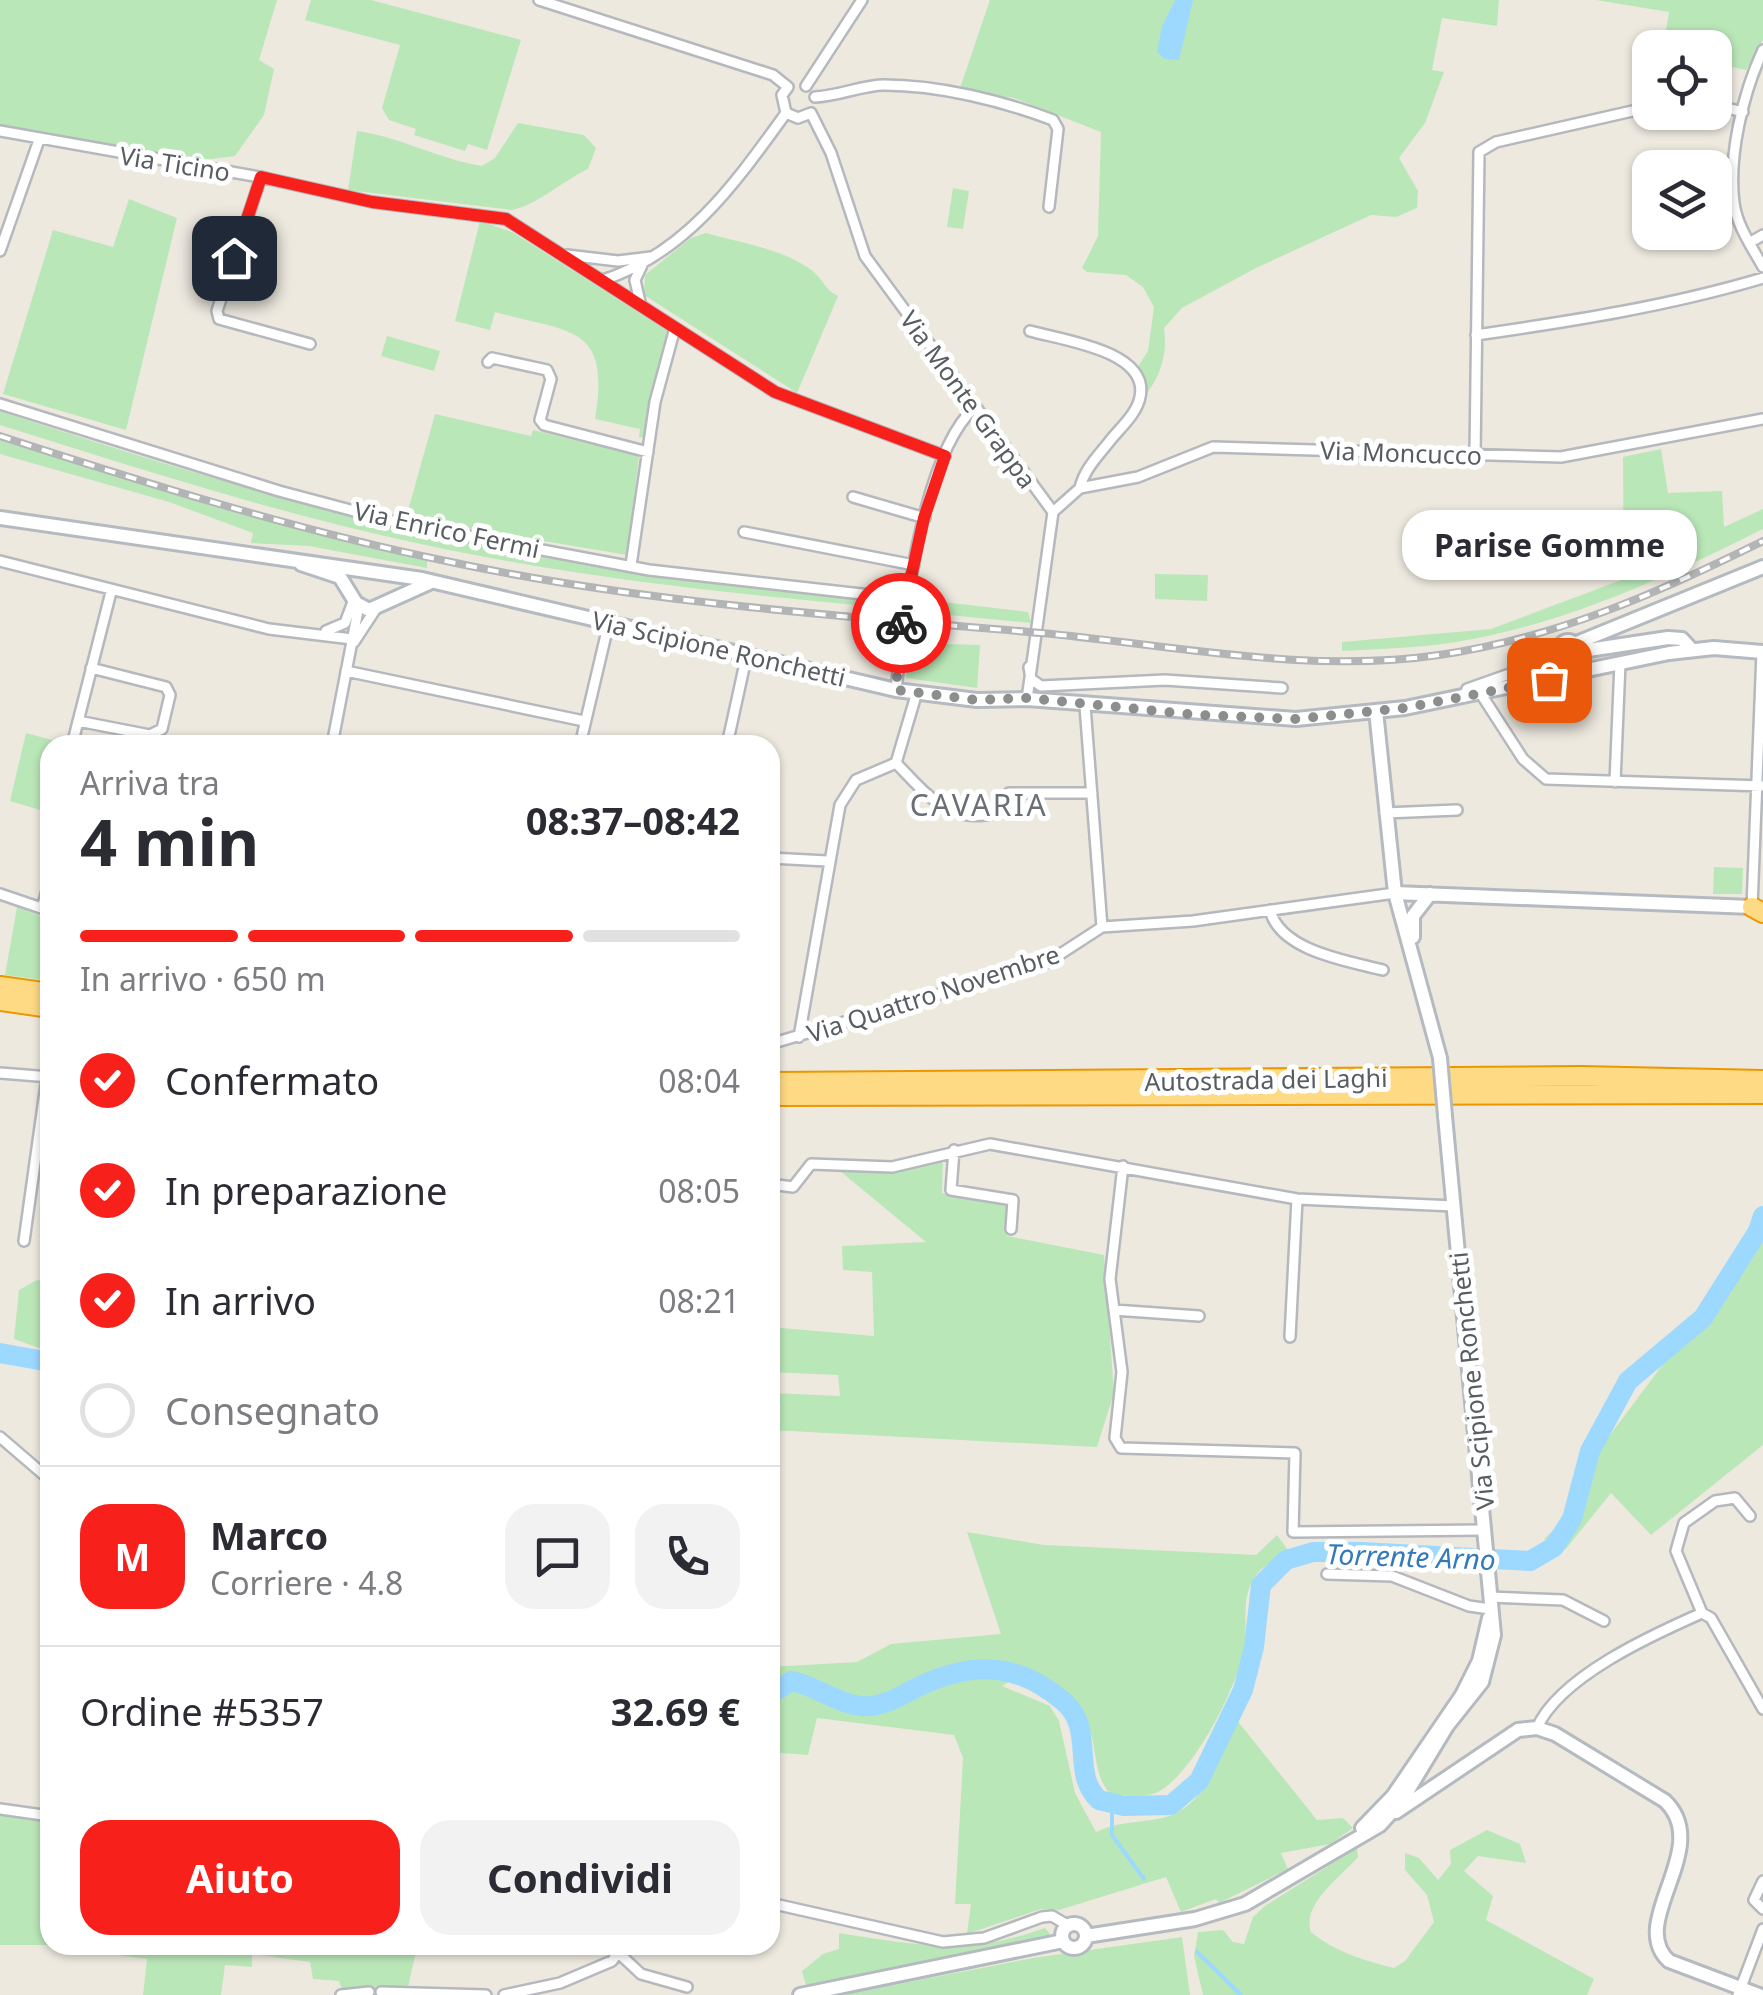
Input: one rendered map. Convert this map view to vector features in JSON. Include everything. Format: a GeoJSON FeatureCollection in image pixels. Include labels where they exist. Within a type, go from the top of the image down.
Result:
{"type":"FeatureCollection","features":[{"type":"Feature","properties":{"kind":"highway"},"geometry":{"type":"LineString","coordinates":[[0,986],[40,992]]}},
{"type":"Feature","properties":{"kind":"highway"},"geometry":{"type":"LineString","coordinates":[[0,1001],[40,1007]]}},
{"type":"Feature","properties":{"kind":"highway"},"geometry":{"type":"LineString","coordinates":[[1581,1076],[1763,1071]]}},
{"type":"Feature","properties":{"kind":"highway","name":"Autostrada dei Laghi"},"geometry":{"type":"LineString","coordinates":[[780,1082],[1581,1076],[1763,1080]]}},
{"type":"Feature","properties":{"kind":"highway","name":"Autostrada dei Laghi"},"geometry":{"type":"LineString","coordinates":[[780,1096],[1763,1094]]}},
{"type":"Feature","properties":{"kind":"street"},"geometry":{"type":"LineString","coordinates":[[539,0],[565,4],[773,75],[788,87],[806,86]]}},
{"type":"Feature","properties":{"kind":"street"},"geometry":{"type":"LineString","coordinates":[[806,86],[862,0]]}},
{"type":"Feature","properties":{"kind":"street"},"geometry":{"type":"LineString","coordinates":[[1763,50],[1743,112],[1734,204],[1763,267]]}},
{"type":"Feature","properties":{"kind":"street"},"geometry":{"type":"LineString","coordinates":[[815,97],[839,96],[886,85],[1014,105],[1054,120],[1058,129],[1049,207]]}},
{"type":"Feature","properties":{"kind":"street"},"geometry":{"type":"LineString","coordinates":[[806,86],[815,97]]}},
{"type":"Feature","properties":{"kind":"street"},"geometry":{"type":"LineString","coordinates":[[788,87],[781,105],[786,113],[798,118],[810,113],[815,97]]}},
{"type":"Feature","properties":{"kind":"street"},"geometry":{"type":"LineString","coordinates":[[1732,109],[1743,112]]}},
{"type":"Feature","properties":{"kind":"street"},"geometry":{"type":"LineString","coordinates":[[1475,455],[1479,152],[1496,142],[1632,111]]}},
{"type":"Feature","properties":{"kind":"street"},"geometry":{"type":"LineString","coordinates":[[603,280],[642,265],[692,232],[786,113]]}},
{"type":"Feature","properties":{"kind":"street","name":"Via Monte Grappa"},"geometry":{"type":"LineString","coordinates":[[810,113],[830,153],[865,256],[1053,512],[1027,698]]}},
{"type":"Feature","properties":{"kind":"street","name":"Via Ticino"},"geometry":{"type":"LineString","coordinates":[[0,131],[261,177],[372,202],[506,219],[775,392],[945,456]]}},
{"type":"Feature","properties":{"kind":"street"},"geometry":{"type":"LineString","coordinates":[[0,251],[39,140]]}},
{"type":"Feature","properties":{"kind":"street"},"geometry":{"type":"LineString","coordinates":[[261,177],[217,310],[219,319],[310,344]]}},
{"type":"Feature","properties":{"kind":"street"},"geometry":{"type":"LineString","coordinates":[[1749,243],[1763,235]]}},
{"type":"Feature","properties":{"kind":"street"},"geometry":{"type":"LineString","coordinates":[[566,255],[618,261]]}},
{"type":"Feature","properties":{"kind":"street"},"geometry":{"type":"LineString","coordinates":[[591,272],[618,261],[654,256]]}},
{"type":"Feature","properties":{"kind":"street"},"geometry":{"type":"LineString","coordinates":[[640,304],[635,280],[642,265]]}},
{"type":"Feature","properties":{"kind":"street"},"geometry":{"type":"LineString","coordinates":[[1476,334],[1567,323],[1706,295],[1763,278]]}},
{"type":"Feature","properties":{"kind":"street"},"geometry":{"type":"LineString","coordinates":[[632,565],[655,402],[675,328]]}},
{"type":"Feature","properties":{"kind":"street"},"geometry":{"type":"LineString","coordinates":[[1030,331],[1125,360],[1137,377],[1141,395],[1133,413],[1086,472],[1080,488],[1053,512]]}},
{"type":"Feature","properties":{"kind":"street"},"geometry":{"type":"LineString","coordinates":[[488,362],[492,358],[547,370],[550,379],[540,420],[544,424],[648,452]]}},
{"type":"Feature","properties":{"kind":"street","name":"Via Enrico Fermi"},"geometry":{"type":"LineString","coordinates":[[0,404],[278,492],[387,520],[632,565],[906,599]]}},
{"type":"Feature","properties":{"kind":"street"},"geometry":{"type":"LineString","coordinates":[[896,690],[906,599],[924,518],[945,456],[962,420],[975,406]]}},
{"type":"Feature","properties":{"kind":"street","name":"Via Moncucco"},"geometry":{"type":"LineString","coordinates":[[1080,488],[1120,482],[1196,451],[1228,445],[1572,456],[1763,418]]}},
{"type":"Feature","properties":{"kind":"street"},"geometry":{"type":"LineString","coordinates":[[853,497],[924,518]]}},
{"type":"Feature","properties":{"kind":"street","name":"Via Scipione Ronchetti"},"geometry":{"type":"LineString","coordinates":[[0,518],[376,571],[896,690],[977,700],[1027,698],[1086,706],[1296,719],[1465,697],[1692,650]]}},
{"type":"Feature","properties":{"kind":"street"},"geometry":{"type":"LineString","coordinates":[[744,532],[914,565]]}},
{"type":"Feature","properties":{"kind":"street"},"geometry":{"type":"LineString","coordinates":[[0,561],[111,592],[351,644]]}},
{"type":"Feature","properties":{"kind":"street","name":"Via Scipione Ronchetti"},"geometry":{"type":"LineString","coordinates":[[292,561],[336,575],[355,598]]}},
{"type":"Feature","properties":{"kind":"street"},"geometry":{"type":"LineString","coordinates":[[1465,697],[1467,689],[1483,682],[1536,668],[1763,567]]}},
{"type":"Feature","properties":{"kind":"street"},"geometry":{"type":"LineString","coordinates":[[334,735],[360,574],[376,571],[390,582],[388,601]]}},
{"type":"Feature","properties":{"kind":"street"},"geometry":{"type":"LineString","coordinates":[[351,644],[375,610],[416,586],[436,583]]}},
{"type":"Feature","properties":{"kind":"street"},"geometry":{"type":"LineString","coordinates":[[74,735],[111,592]]}},
{"type":"Feature","properties":{"kind":"street"},"geometry":{"type":"LineString","coordinates":[[314,633],[339,628],[355,598]]}},
{"type":"Feature","properties":{"kind":"street"},"geometry":{"type":"LineString","coordinates":[[355,598],[375,610]]}},
{"type":"Feature","properties":{"kind":"street"},"geometry":{"type":"LineString","coordinates":[[582,735],[609,622]]}},
{"type":"Feature","properties":{"kind":"street"},"geometry":{"type":"LineString","coordinates":[[1570,650],[1668,638],[1682,639],[1692,650],[1762,652],[1759,908]]}},
{"type":"Feature","properties":{"kind":"street"},"geometry":{"type":"LineString","coordinates":[[730,735],[747,654]]}},
{"type":"Feature","properties":{"kind":"street"},"geometry":{"type":"LineString","coordinates":[[1615,782],[1620,663]]}},
{"type":"Feature","properties":{"kind":"street"},"geometry":{"type":"LineString","coordinates":[[1029,667],[1031,680],[1040,686],[1166,680],[1282,688]]}},
{"type":"Feature","properties":{"kind":"street"},"geometry":{"type":"LineString","coordinates":[[78,720],[150,735],[162,729],[170,695],[166,687],[91,668]]}},
{"type":"Feature","properties":{"kind":"street"},"geometry":{"type":"LineString","coordinates":[[346,670],[584,721]]}},
{"type":"Feature","properties":{"kind":"street"},"geometry":{"type":"LineString","coordinates":[[799,1037],[827,861],[840,805],[852,785],[896,763],[917,692]]}},
{"type":"Feature","properties":{"kind":"street"},"geometry":{"type":"LineString","coordinates":[[1481,694],[1538,773],[1554,781],[1759,786]]}},
{"type":"Feature","properties":{"kind":"street"},"geometry":{"type":"LineString","coordinates":[[1086,706],[1102,927]]}},
{"type":"Feature","properties":{"kind":"street"},"geometry":{"type":"LineString","coordinates":[[1376,711],[1395,892],[1416,970]]}},
{"type":"Feature","properties":{"kind":"street"},"geometry":{"type":"LineString","coordinates":[[896,763],[941,808],[956,814],[997,812],[1009,793],[1092,793]]}},
{"type":"Feature","properties":{"kind":"street"},"geometry":{"type":"LineString","coordinates":[[1385,813],[1457,810]]}},
{"type":"Feature","properties":{"kind":"street"},"geometry":{"type":"LineString","coordinates":[[780,859],[827,861]]}},
{"type":"Feature","properties":{"kind":"street","name":"Via Quattro Novembre"},"geometry":{"type":"LineString","coordinates":[[780,1042],[1048,962],[1102,927],[1270,910],[1395,892],[1759,908]]}},
{"type":"Feature","properties":{"kind":"street"},"geometry":{"type":"LineString","coordinates":[[0,894],[40,908]]}},
{"type":"Feature","properties":{"kind":"street"},"geometry":{"type":"LineString","coordinates":[[1416,970],[1413,916],[1430,894]]}},
{"type":"Feature","properties":{"kind":"street"},"geometry":{"type":"LineString","coordinates":[[1270,910],[1280,929],[1299,943],[1383,970]]}},
{"type":"Feature","properties":{"kind":"street","name":"Via Scipione Ronchetti"},"geometry":{"type":"LineString","coordinates":[[1409,1780],[1469,1701],[1490,1664],[1494,1635],[1440,1058],[1416,970]]}},
{"type":"Feature","properties":{"kind":"street"},"geometry":{"type":"LineString","coordinates":[[0,1072],[40,1076]]}},
{"type":"Feature","properties":{"kind":"street"},"geometry":{"type":"LineString","coordinates":[[24,1240],[40,1131]]}},
{"type":"Feature","properties":{"kind":"street"},"geometry":{"type":"LineString","coordinates":[[780,1186],[793,1188],[811,1164],[892,1167],[954,1150],[1006,1146],[1296,1199],[1454,1206]]}},
{"type":"Feature","properties":{"kind":"street"},"geometry":{"type":"LineString","coordinates":[[954,1150],[951,1190],[1013,1200],[1012,1229]]}},
{"type":"Feature","properties":{"kind":"street"},"geometry":{"type":"LineString","coordinates":[[1124,1166],[1110,1279],[1122,1372],[1116,1438],[1121,1448],[1296,1453],[1292,1532],[1486,1534]]}},
{"type":"Feature","properties":{"kind":"street"},"geometry":{"type":"LineString","coordinates":[[1290,1337],[1296,1199]]}},
{"type":"Feature","properties":{"kind":"street"},"geometry":{"type":"LineString","coordinates":[[1114,1310],[1199,1316]]}},
{"type":"Feature","properties":{"kind":"street"},"geometry":{"type":"LineString","coordinates":[[0,1437],[40,1471]]}},
{"type":"Feature","properties":{"kind":"street"},"geometry":{"type":"LineString","coordinates":[[1750,1516],[1735,1498],[1726,1498],[1684,1523],[1676,1551],[1702,1613],[1712,1618],[1763,1709]]}},
{"type":"Feature","properties":{"kind":"street"},"geometry":{"type":"LineString","coordinates":[[1326,1574],[1392,1576],[1470,1606],[1563,1600],[1604,1620]]}},
{"type":"Feature","properties":{"kind":"street","name":"Via Scipione Ronchetti"},"geometry":{"type":"LineString","coordinates":[[1409,1780],[1471,1677],[1490,1607]]}},
{"type":"Feature","properties":{"kind":"street"},"geometry":{"type":"LineString","coordinates":[[1537,1728],[1550,1704],[1568,1689],[1654,1634],[1702,1613]]}},
{"type":"Feature","properties":{"kind":"street"},"geometry":{"type":"LineString","coordinates":[[800,1995],[1063,1941],[1077,1948],[1086,1936],[1220,1913],[1272,1890],[1518,1730],[1537,1728],[1555,1734],[1672,1808],[1679,1838],[1655,1944],[1669,1961],[1740,1992],[1759,1995]]}},
{"type":"Feature","properties":{"kind":"street"},"geometry":{"type":"LineString","coordinates":[[1428,1756],[1432,1768],[1455,1770]]}},
{"type":"Feature","properties":{"kind":"street"},"geometry":{"type":"LineString","coordinates":[[1409,1780],[1433,1785]]}},
{"type":"Feature","properties":{"kind":"street"},"geometry":{"type":"LineString","coordinates":[[1390,1816],[1409,1780]]}},
{"type":"Feature","properties":{"kind":"street"},"geometry":{"type":"LineString","coordinates":[[1342,1846],[1409,1780]]}},
{"type":"Feature","properties":{"kind":"street"},"geometry":{"type":"LineString","coordinates":[[0,1808],[40,1814]]}},
{"type":"Feature","properties":{"kind":"street"},"geometry":{"type":"LineString","coordinates":[[1763,1880],[1754,1900],[1763,1909]]}},
{"type":"Feature","properties":{"kind":"street"},"geometry":{"type":"LineString","coordinates":[[780,1905],[943,1942],[984,1938],[1052,1916],[1069,1926],[1080,1926],[1086,1936]]}},
{"type":"Feature","properties":{"kind":"street"},"geometry":{"type":"LineString","coordinates":[[1063,1941],[1069,1926]]}},
{"type":"Feature","properties":{"kind":"street"},"geometry":{"type":"LineString","coordinates":[[1740,1992],[1763,1930]]}},
{"type":"Feature","properties":{"kind":"street"},"geometry":{"type":"LineString","coordinates":[[504,1995],[560,1983],[612,1961],[612,1955]]}},
{"type":"Feature","properties":{"kind":"street"},"geometry":{"type":"LineString","coordinates":[[620,1955],[641,1974],[687,1987]]}},
{"type":"Feature","properties":{"kind":"street"},"geometry":{"type":"LineString","coordinates":[[340,1995],[369,1992]]}},
{"type":"Feature","properties":{"kind":"street"},"geometry":{"type":"LineString","coordinates":[[381,1992],[486,1995]]}},
{"type":"Feature","properties":{"kind":"green space"},"geometry":{"type":"Polygon","coordinates":[[[0,0],[277,0],[259,60],[274,69],[264,115],[235,156],[204,160],[0,127],[0,0]]]}},
{"type":"Feature","properties":{"kind":"green space"},"geometry":{"type":"Polygon","coordinates":[[[311,0],[371,0],[521,40],[487,150],[468,144],[465,151],[414,135],[416,129],[389,120],[382,108],[400,45],[305,20],[311,0]]]}},
{"type":"Feature","properties":{"kind":"green space"},"geometry":{"type":"Polygon","coordinates":[[[990,0],[1499,0],[1497,26],[1442,18],[1432,70],[1444,72],[1425,123],[1399,158],[1418,191],[1417,208],[1396,217],[1371,215],[1256,268],[1182,308],[1164,328],[1161,366],[1142,399],[1139,365],[1148,351],[1154,307],[1143,287],[1126,275],[1087,272],[1082,268],[1098,236],[1101,132],[1014,98],[959,91],[990,0]]]}},
{"type":"Feature","properties":{"kind":"green space"},"geometry":{"type":"Polygon","coordinates":[[[1596,0],[1763,0],[1763,40],[1746,70],[1732,67],[1732,30],[1666,30],[1669,12],[1596,0]]]}},
{"type":"Feature","properties":{"kind":"green space"},"geometry":{"type":"Polygon","coordinates":[[[518,123],[584,135],[596,148],[588,169],[512,210],[348,190],[357,131],[482,166],[495,158],[518,123]]]}},
{"type":"Feature","properties":{"kind":"green space"},"geometry":{"type":"Polygon","coordinates":[[[953,188],[969,191],[963,229],[947,227],[953,188]]]}},
{"type":"Feature","properties":{"kind":"green space"},"geometry":{"type":"Polygon","coordinates":[[[129,199],[177,218],[126,430],[3,394],[53,230],[113,247],[129,199]]]}},
{"type":"Feature","properties":{"kind":"green space"},"geometry":{"type":"Polygon","coordinates":[[[480,221],[512,232],[667,331],[646,438],[639,437],[640,429],[595,419],[597,365],[580,338],[545,324],[495,312],[490,330],[455,321],[480,221]]]}},
{"type":"Feature","properties":{"kind":"green space"},"geometry":{"type":"Polygon","coordinates":[[[706,233],[791,258],[815,273],[838,296],[797,393],[644,295],[645,275],[691,238],[706,233]]]}},
{"type":"Feature","properties":{"kind":"green space"},"geometry":{"type":"Polygon","coordinates":[[[387,336],[440,351],[434,371],[381,356],[387,336]]]}},
{"type":"Feature","properties":{"kind":"green space"},"geometry":{"type":"Polygon","coordinates":[[[0,411],[254,490],[383,524],[514,552],[610,567],[899,601],[898,609],[596,575],[416,543],[259,504],[0,425],[0,411]]]}},
{"type":"Feature","properties":{"kind":"green space"},"geometry":{"type":"Polygon","coordinates":[[[435,414],[531,436],[533,430],[639,456],[627,555],[406,518],[435,414]]]}},
{"type":"Feature","properties":{"kind":"green space"},"geometry":{"type":"Polygon","coordinates":[[[0,440],[212,506],[427,561],[427,568],[309,546],[251,543],[253,533],[169,502],[0,454],[0,440]]]}},
{"type":"Feature","properties":{"kind":"green space"},"geometry":{"type":"Polygon","coordinates":[[[1661,449],[1668,493],[1722,491],[1724,527],[1763,509],[1763,529],[1652,582],[1536,624],[1442,644],[1342,651],[1342,642],[1491,629],[1624,579],[1623,457],[1661,449]]]}},
{"type":"Feature","properties":{"kind":"green space"},"geometry":{"type":"Polygon","coordinates":[[[1155,574],[1208,575],[1207,601],[1155,599],[1155,574]]]}},
{"type":"Feature","properties":{"kind":"green space"},"geometry":{"type":"Polygon","coordinates":[[[910,598],[1028,612],[1031,623],[907,611],[910,598]]]}},
{"type":"Feature","properties":{"kind":"green space"},"geometry":{"type":"Polygon","coordinates":[[[910,643],[980,645],[977,688],[906,678],[910,643]]]}},
{"type":"Feature","properties":{"kind":"green space"},"geometry":{"type":"Polygon","coordinates":[[[26,733],[40,737],[40,810],[10,801],[26,733]]]}},
{"type":"Feature","properties":{"kind":"green space"},"geometry":{"type":"Polygon","coordinates":[[[1714,867],[1743,868],[1742,894],[1713,894],[1714,867]]]}},
{"type":"Feature","properties":{"kind":"green space"},"geometry":{"type":"Polygon","coordinates":[[[17,907],[40,916],[40,980],[5,975],[17,907]]]}},
{"type":"Feature","properties":{"kind":"green space"},"geometry":{"type":"Polygon","coordinates":[[[943,1159],[942,1193],[1007,1206],[1007,1236],[1104,1255],[1114,1393],[1097,1447],[780,1431],[780,1393],[840,1396],[838,1375],[780,1372],[780,1328],[874,1336],[872,1272],[843,1270],[842,1246],[926,1242],[840,1171],[893,1173],[943,1159]]]}},
{"type":"Feature","properties":{"kind":"green space"},"geometry":{"type":"Polygon","coordinates":[[[1763,1223],[1763,1445],[1651,1535],[1611,1493],[1565,1550],[1544,1539],[1561,1523],[1607,1439],[1685,1335],[1698,1336],[1763,1223]]]}},
{"type":"Feature","properties":{"kind":"green space"},"geometry":{"type":"Polygon","coordinates":[[[40,1280],[40,1348],[14,1339],[19,1290],[40,1280]]]}},
{"type":"Feature","properties":{"kind":"green space"},"geometry":{"type":"Polygon","coordinates":[[[967,1532],[1044,1545],[1256,1555],[1277,1535],[1288,1550],[1252,1582],[1242,1659],[1226,1700],[1190,1762],[1163,1789],[1138,1796],[1110,1794],[1100,1776],[1089,1727],[1073,1703],[1028,1671],[1002,1686],[1050,1706],[1059,1721],[1075,1793],[1096,1832],[1158,1819],[1189,1805],[1209,1779],[1232,1714],[1317,1820],[1343,1818],[1353,1828],[1330,1844],[1281,1853],[1288,1869],[1219,1903],[1216,1899],[1181,1912],[1166,1877],[1059,1910],[1041,1909],[967,1934],[971,1904],[955,1904],[963,1758],[954,1735],[817,1718],[808,1755],[780,1753],[780,1666],[857,1662],[891,1644],[1001,1634],[967,1532]]]}},
{"type":"Feature","properties":{"kind":"green space"},"geometry":{"type":"Polygon","coordinates":[[[0,1815],[40,1820],[40,1945],[0,1945],[0,1815]]]}},
{"type":"Feature","properties":{"kind":"green space"},"geometry":{"type":"Polygon","coordinates":[[[1487,1830],[1520,1844],[1526,1863],[1478,1856],[1464,1871],[1493,1896],[1486,1920],[1594,1979],[1587,1995],[1203,1995],[1194,1956],[1198,1932],[1223,1930],[1233,1942],[1244,1944],[1253,1917],[1265,1906],[1357,1848],[1358,1857],[1317,1901],[1309,1922],[1311,1932],[1340,1950],[1394,1968],[1405,1961],[1434,1922],[1427,1895],[1405,1870],[1405,1853],[1419,1858],[1438,1880],[1451,1864],[1450,1850],[1487,1830]]]}},
{"type":"Feature","properties":{"kind":"green space"},"geometry":{"type":"Polygon","coordinates":[[[1045,1928],[1050,1934],[1044,1941],[806,1985],[802,1971],[823,1954],[839,1949],[839,1933],[918,1944],[966,1945],[1045,1928]]]}},
{"type":"Feature","properties":{"kind":"green space"},"geometry":{"type":"Polygon","coordinates":[[[1182,1937],[1190,1995],[841,1995],[1033,1958],[1182,1937]]]}},
{"type":"Feature","properties":{"kind":"green space"},"geometry":{"type":"Polygon","coordinates":[[[116,1955],[252,1955],[252,1967],[225,1965],[221,1995],[143,1995],[147,1959],[116,1955]]]}},
{"type":"Feature","properties":{"kind":"green space"},"geometry":{"type":"Polygon","coordinates":[[[259,1955],[416,1955],[408,1987],[343,1992],[339,1981],[313,1979],[310,1962],[259,1955]]]}},
{"type":"Feature","properties":{"kind":"water"},"geometry":{"type":"Polygon","coordinates":[[[1175,0],[1193,0],[1179,60],[1165,59],[1157,52],[1162,26],[1175,0]]]}},
{"type":"Feature","properties":{"kind":"waterway","name":"Torrente Arno"},"geometry":{"type":"LineString","coordinates":[[780,1688],[792,1681],[851,1704],[872,1706],[960,1672],[1013,1673],[1047,1689],[1074,1713],[1086,1777],[1099,1800],[1124,1806],[1171,1805],[1199,1781],[1243,1690],[1254,1647],[1261,1585],[1286,1560],[1313,1552],[1361,1552],[1530,1561],[1554,1547],[1572,1519],[1590,1451],[1628,1381],[1703,1318],[1758,1231],[1763,1216]]}},
{"type":"Feature","properties":{"kind":"waterway","name":"Torrente Arno"},"geometry":{"type":"LineString","coordinates":[[0,1353],[40,1360]]}},
{"type":"Feature","properties":{"kind":"waterway"},"geometry":{"type":"LineString","coordinates":[[1112,1804],[1112,1835],[1144,1879]]}},
{"type":"Feature","properties":{"kind":"waterway"},"geometry":{"type":"LineString","coordinates":[[1197,1952],[1241,1995]]}},
{"type":"Feature","properties":{"kind":"railway"},"geometry":{"type":"LineString","coordinates":[[0,436],[165,488],[389,549],[593,588],[1290,660],[1390,660],[1439,655],[1524,637],[1645,595],[1763,541]]}},
{"type":"Feature","properties":{"kind":"way so far"},"geometry":{"type":"LineString","coordinates":[[901,623],[896,690],[977,700],[1027,698],[1198,715],[1296,719],[1405,708],[1549,680]]}},
{"type":"Feature","properties":{"kind":"place","name":"Parise Gomme"},"geometry":{"type":"Point","coordinates":[1549,680]}},
{"type":"Feature","properties":{"kind":"district","name":"CAVARIA"},"geometry":{"type":"Point","coordinates":[979,804]}},
{"type":"Feature","properties":{"kind":"route"},"geometry":{"type":"LineString","coordinates":[[234,258],[261,177],[372,202],[506,219],[775,392],[945,456],[924,518],[901,623]]}}]}
